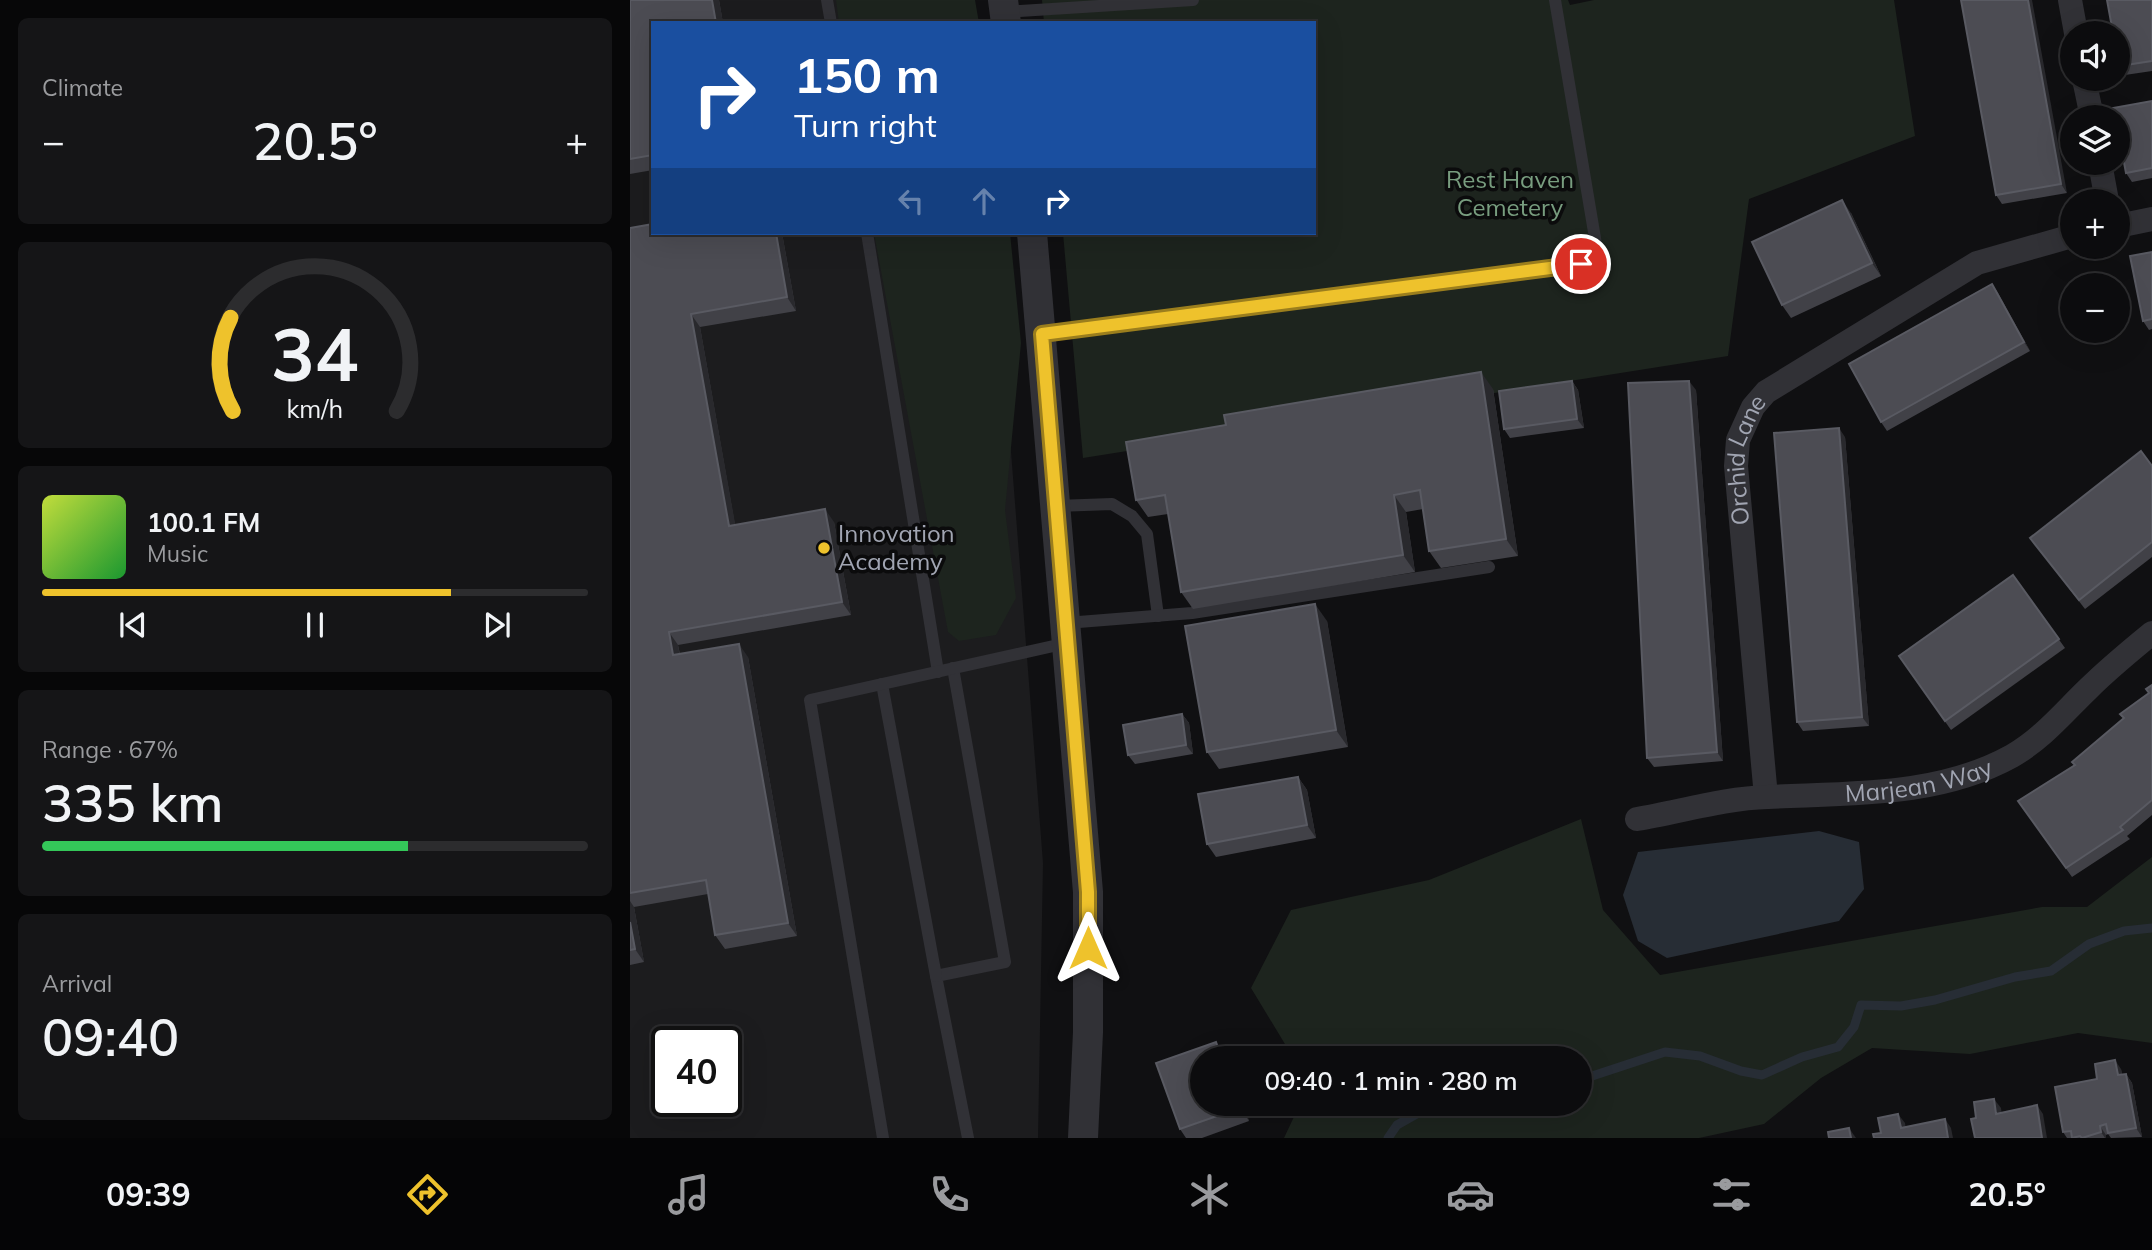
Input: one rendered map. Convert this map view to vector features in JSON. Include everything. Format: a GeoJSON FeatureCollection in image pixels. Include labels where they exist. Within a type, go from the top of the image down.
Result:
{"type":"FeatureCollection","features":[{"type":"Feature","properties":{"kind":"street"},"geometry":{"type":"LineString","coordinates":[[2070,0],[2074,21]]}},
{"type":"Feature","properties":{"kind":"street"},"geometry":{"type":"LineString","coordinates":[[2130,224],[2152,219]]}},
{"type":"Feature","properties":{"kind":"street"},"geometry":{"type":"LineString","coordinates":[[1032,235],[1088,892],[1088,1032],[1083,1138]]}},
{"type":"Feature","properties":{"kind":"street","name":"Orchid Lane"},"geometry":{"type":"LineString","coordinates":[[1766,797],[1736,466],[1738,440],[1753,407],[1766,392],[1977,262],[2060,239]]}},
{"type":"Feature","properties":{"kind":"street","name":"Marjean Way"},"geometry":{"type":"LineString","coordinates":[[1636,819],[1766,797],[1847,796],[1945,781],[1984,769],[2042,736],[2085,691],[2152,633]]}},
{"type":"Feature","properties":{"kind":"lane"},"geometry":{"type":"LineString","coordinates":[[827,0],[831,21]]}},
{"type":"Feature","properties":{"kind":"lane"},"geometry":{"type":"LineString","coordinates":[[1005,12],[1193,0]]}},
{"type":"Feature","properties":{"kind":"lane"},"geometry":{"type":"LineString","coordinates":[[1042,334],[1581,264],[1596,244],[1555,0]]}},
{"type":"Feature","properties":{"kind":"lane"},"geometry":{"type":"LineString","coordinates":[[867,235],[938,672]]}},
{"type":"Feature","properties":{"kind":"lane"},"geometry":{"type":"LineString","coordinates":[[1056,506],[1112,504],[1132,516],[1147,534],[1158,616]]}},
{"type":"Feature","properties":{"kind":"lane"},"geometry":{"type":"LineString","coordinates":[[883,1138],[810,700],[938,672],[1066,633],[1158,616],[1489,567]]}},
{"type":"Feature","properties":{"kind":"lane"},"geometry":{"type":"LineString","coordinates":[[936,976],[1004,962],[953,668]]}},
{"type":"Feature","properties":{"kind":"lane"},"geometry":{"type":"LineString","coordinates":[[883,684],[968,1138]]}},
{"type":"Feature","properties":{"kind":"shaded area","name":"Innovation Academy"},"geometry":{"type":"Polygon","coordinates":[[[630,0],[964,0],[967,21],[651,21],[651,235],[994,235],[1043,863],[1038,1138],[630,1138],[630,0]]]}},
{"type":"Feature","properties":{"kind":"shaded area"},"geometry":{"type":"Polygon","coordinates":[[[1819,831],[1859,842],[1864,889],[1839,921],[1667,958],[1638,941],[1623,895],[1638,852],[1819,831]]]}},
{"type":"Feature","properties":{"kind":"green space"},"geometry":{"type":"Polygon","coordinates":[[[836,0],[975,0],[979,21],[839,21],[836,0]]]}},
{"type":"Feature","properties":{"kind":"green space","name":"Rest Haven Cemetery"},"geometry":{"type":"Polygon","coordinates":[[[1042,0],[1568,0],[1570,5],[1594,0],[1894,0],[1915,136],[1749,199],[1728,356],[1083,458],[1063,235],[1316,235],[1316,21],[1044,21],[1042,0]]]}},
{"type":"Feature","properties":{"kind":"green space"},"geometry":{"type":"Polygon","coordinates":[[[874,235],[1010,235],[1021,343],[1005,510],[1016,598],[996,635],[959,641],[948,632],[874,235]]]}},
{"type":"Feature","properties":{"kind":"green space"},"geometry":{"type":"Polygon","coordinates":[[[1581,819],[1603,910],[1660,975],[2042,907],[2087,907],[2152,857],[2152,1043],[2078,1033],[1970,1054],[1872,1048],[1821,1078],[1764,1124],[1699,1138],[1284,1138],[1294,1116],[1592,1116],[1592,1046],[1286,1046],[1251,988],[1291,910],[1429,880],[1581,819]]]}},
{"type":"Feature","properties":{"kind":"building"},"geometry":{"type":"Polygon","coordinates":[[[630,0],[712,0],[716,21],[651,21],[651,155],[630,159],[630,0]]]}},
{"type":"Feature","properties":{"kind":"building"},"geometry":{"type":"Polygon","coordinates":[[[1961,0],[2028,0],[2061,184],[1996,195],[1961,0]]]}},
{"type":"Feature","properties":{"kind":"building"},"geometry":{"type":"Polygon","coordinates":[[[2107,0],[2152,0],[2152,61],[2130,64],[2130,21],[2111,21],[2107,0]]]}},
{"type":"Feature","properties":{"kind":"building"},"geometry":{"type":"Polygon","coordinates":[[[2152,101],[2152,168],[2130,172],[2130,105],[2152,101]]]}},
{"type":"Feature","properties":{"kind":"building"},"geometry":{"type":"Polygon","coordinates":[[[1842,200],[1872,263],[1782,305],[1752,242],[1842,200]]]}},
{"type":"Feature","properties":{"kind":"building"},"geometry":{"type":"Polygon","coordinates":[[[651,224],[651,235],[776,235],[787,297],[691,314],[729,526],[825,509],[842,602],[669,632],[673,655],[739,644],[788,923],[715,935],[706,880],[630,893],[630,228],[651,224]]]}},
{"type":"Feature","properties":{"kind":"building"},"geometry":{"type":"Polygon","coordinates":[[[2152,252],[2152,319],[2143,321],[2130,256],[2152,252]]]}},
{"type":"Feature","properties":{"kind":"building"},"geometry":{"type":"Polygon","coordinates":[[[1992,284],[2024,342],[1881,422],[1849,364],[1992,284]]]}},
{"type":"Feature","properties":{"kind":"building"},"geometry":{"type":"Polygon","coordinates":[[[1481,372],[1506,539],[1429,551],[1420,490],[1394,495],[1403,555],[1181,592],[1165,495],[1136,500],[1126,442],[1226,425],[1224,415],[1481,372]]]}},
{"type":"Feature","properties":{"kind":"building"},"geometry":{"type":"Polygon","coordinates":[[[1572,381],[1577,419],[1504,429],[1499,391],[1572,381]]]}},
{"type":"Feature","properties":{"kind":"building"},"geometry":{"type":"Polygon","coordinates":[[[1689,381],[1717,752],[1647,758],[1628,383],[1689,381]]]}},
{"type":"Feature","properties":{"kind":"building"},"geometry":{"type":"Polygon","coordinates":[[[1839,428],[1862,717],[1797,722],[1774,433],[1839,428]]]}},
{"type":"Feature","properties":{"kind":"building"},"geometry":{"type":"Polygon","coordinates":[[[2141,451],[2152,466],[2152,542],[2079,600],[2030,538],[2141,451]]]}},
{"type":"Feature","properties":{"kind":"building"},"geometry":{"type":"Polygon","coordinates":[[[2013,575],[2059,639],[1945,721],[1899,656],[2013,575]]]}},
{"type":"Feature","properties":{"kind":"building"},"geometry":{"type":"Polygon","coordinates":[[[1315,604],[1336,730],[1207,752],[1185,626],[1315,604]]]}},
{"type":"Feature","properties":{"kind":"building"},"geometry":{"type":"Polygon","coordinates":[[[2152,685],[2152,800],[2120,827],[2123,830],[2066,868],[2018,801],[2075,765],[2072,762],[2124,718],[2120,714],[2149,693],[2146,689],[2152,685]]]}},
{"type":"Feature","properties":{"kind":"building"},"geometry":{"type":"Polygon","coordinates":[[[1182,714],[1186,745],[1128,755],[1123,725],[1182,714]]]}},
{"type":"Feature","properties":{"kind":"building"},"geometry":{"type":"Polygon","coordinates":[[[1298,777],[1307,825],[1207,844],[1198,794],[1298,777]]]}},
{"type":"Feature","properties":{"kind":"building"},"geometry":{"type":"Polygon","coordinates":[[[630,922],[635,949],[630,950],[630,922]]]}},
{"type":"Feature","properties":{"kind":"building"},"geometry":{"type":"Polygon","coordinates":[[[1190,1051],[1190,1116],[1217,1116],[1180,1129],[1156,1063],[1190,1051]]]}},
{"type":"Feature","properties":{"kind":"building"},"geometry":{"type":"Polygon","coordinates":[[[2115,1060],[2118,1075],[2126,1074],[2136,1128],[2108,1133],[2106,1124],[2100,1126],[2101,1132],[2072,1138],[2071,1131],[2063,1132],[2055,1087],[2097,1079],[2095,1064],[2115,1060]]]}},
{"type":"Feature","properties":{"kind":"building"},"geometry":{"type":"Polygon","coordinates":[[[1994,1099],[1996,1114],[2037,1105],[2042,1138],[1975,1138],[1971,1119],[1976,1118],[1974,1102],[1994,1099]]]}},
{"type":"Feature","properties":{"kind":"building"},"geometry":{"type":"Polygon","coordinates":[[[1898,1114],[1901,1128],[1945,1119],[1948,1138],[1874,1138],[1873,1134],[1881,1133],[1878,1118],[1898,1114]]]}},
{"type":"Feature","properties":{"kind":"building"},"geometry":{"type":"Polygon","coordinates":[[[1849,1128],[1851,1138],[1829,1138],[1828,1132],[1849,1128]]]}},
{"type":"Feature","properties":{"kind":"waterway"},"geometry":{"type":"LineString","coordinates":[[1592,1076],[1665,1052],[1700,1056],[1741,1071],[1762,1075],[1802,1057],[1838,1047],[1854,1027],[1861,1005],[1901,1006],[1935,1000],[2015,977],[2051,971],[2089,944],[2124,931],[2152,928]]}},
{"type":"Feature","properties":{"kind":"waterway"},"geometry":{"type":"LineString","coordinates":[[1388,1138],[1397,1125],[1413,1116]]}},
{"type":"Feature","properties":{"kind":"place","name":"Innovation Academy"},"geometry":{"type":"Point","coordinates":[824,548]}},
{"type":"Feature","properties":{"kind":"route"},"geometry":{"type":"LineString","coordinates":[[1088,948],[1088,892],[1042,334],[1581,264]]}}]}
